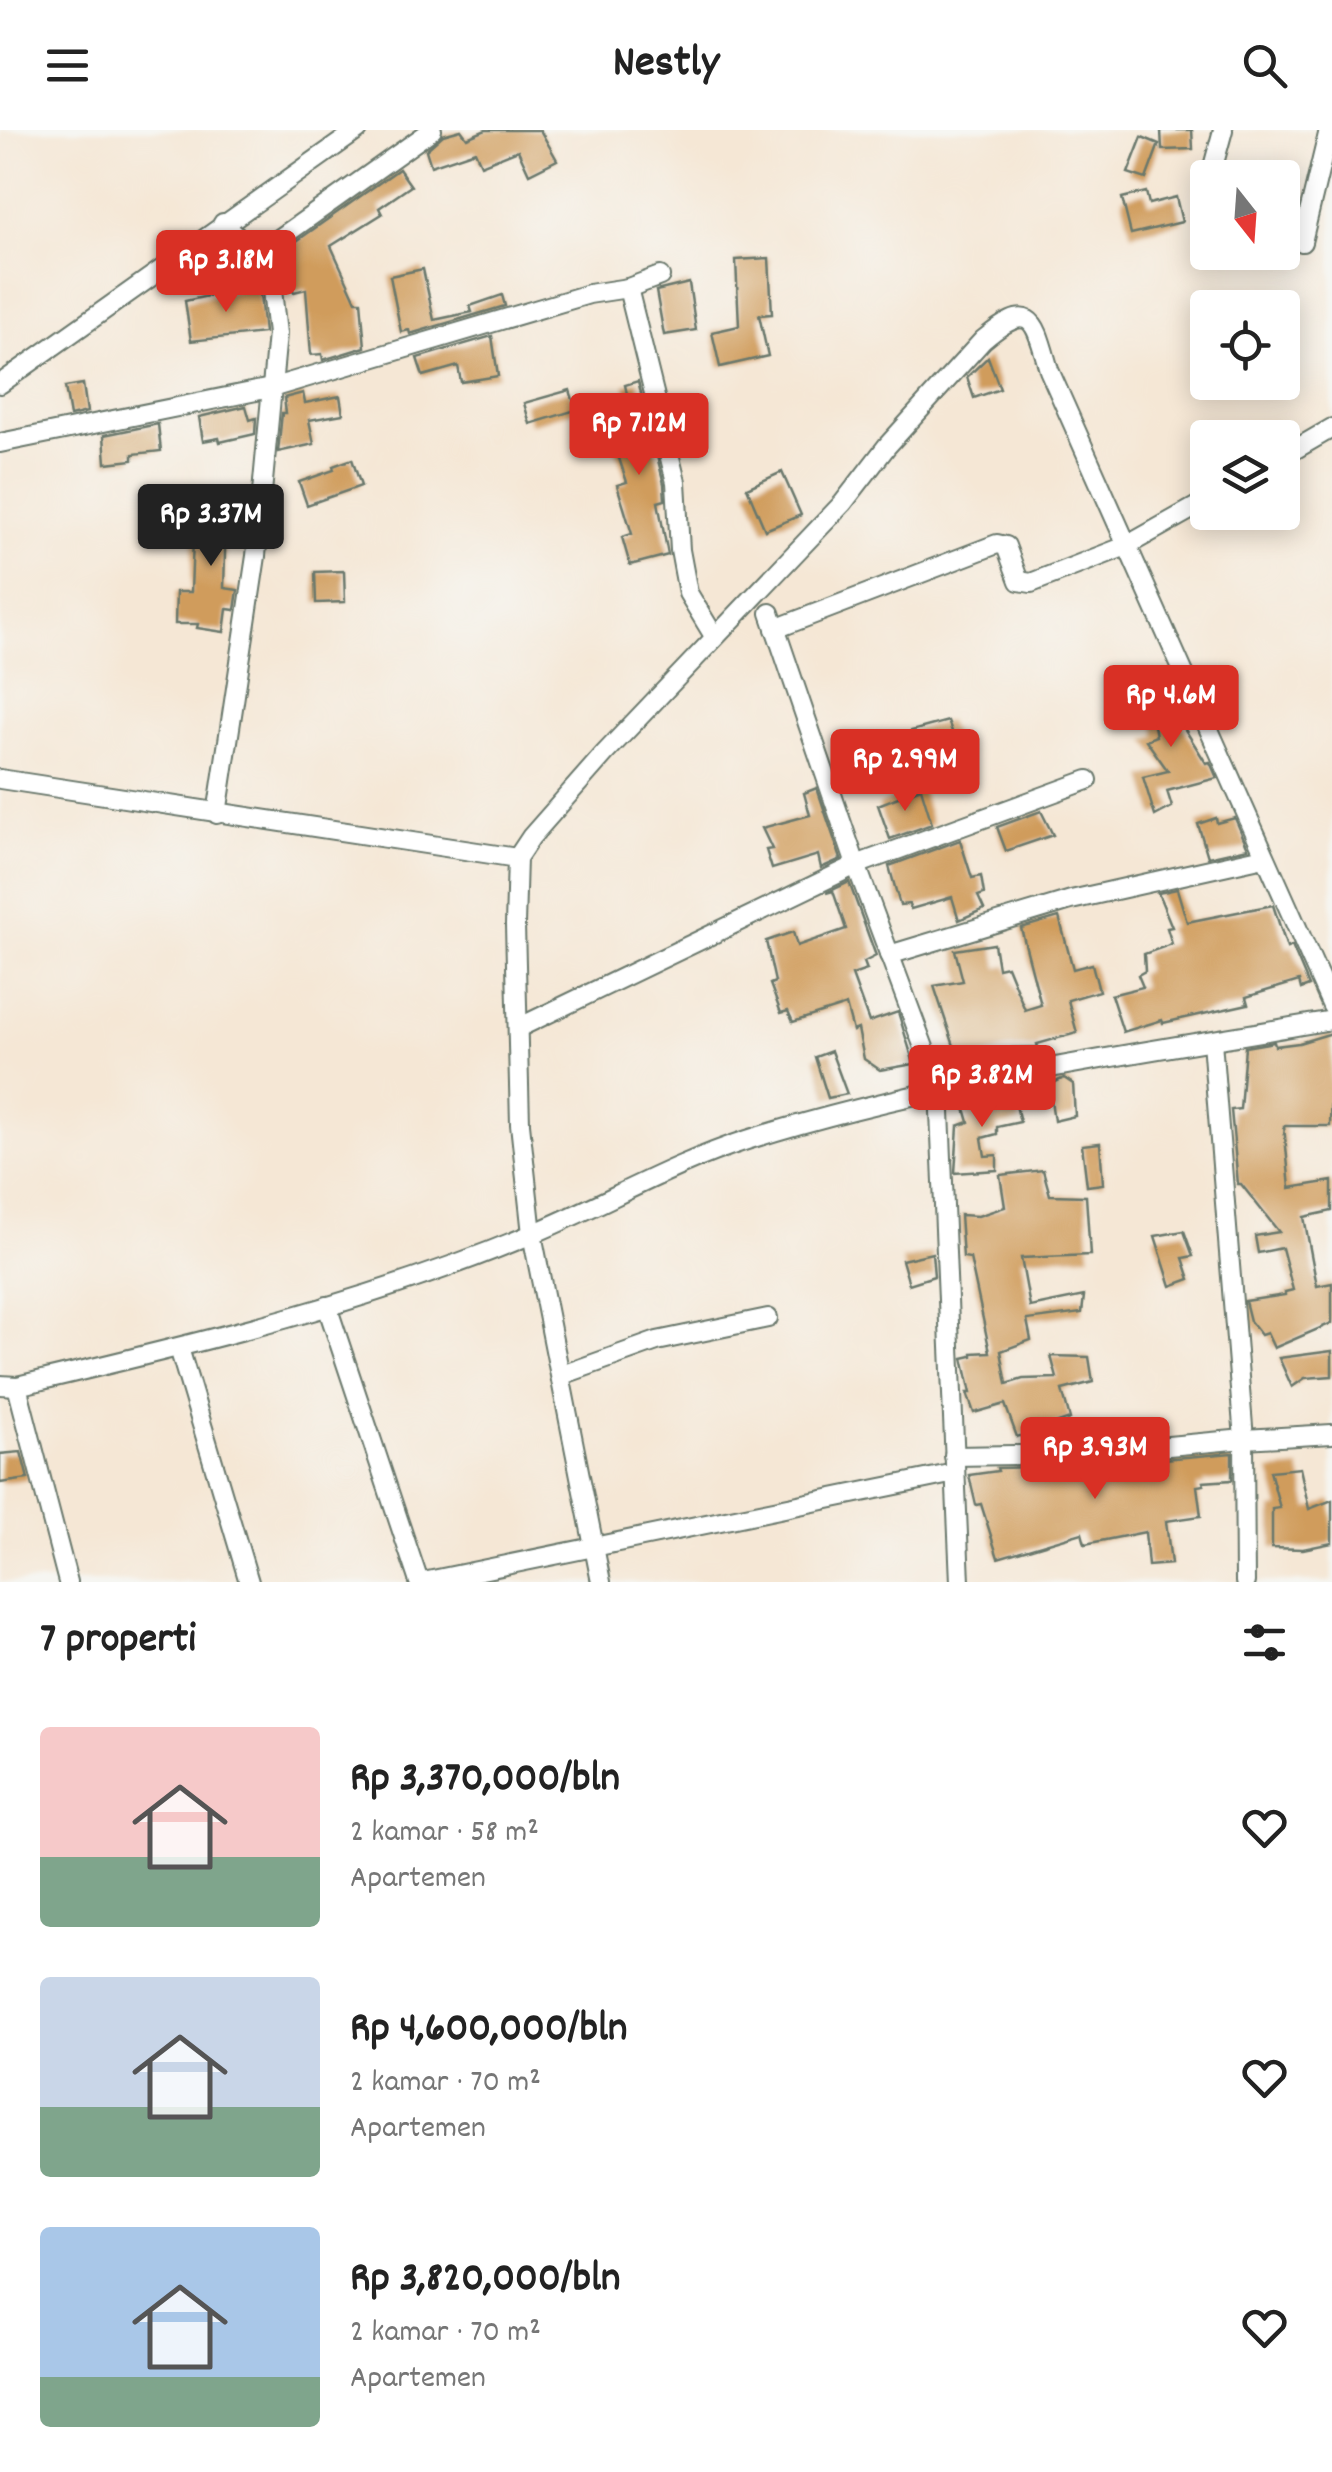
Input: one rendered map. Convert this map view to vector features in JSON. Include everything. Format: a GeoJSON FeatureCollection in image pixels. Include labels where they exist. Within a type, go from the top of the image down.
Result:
{"type":"FeatureCollection","features":[{"type":"Feature","properties":{"kind":"street"},"geometry":{"type":"LineString","coordinates":[[0,384],[358,130]]}},
{"type":"Feature","properties":{"kind":"street"},"geometry":{"type":"LineString","coordinates":[[248,248],[432,130]]}},
{"type":"Feature","properties":{"kind":"street"},"geometry":{"type":"LineString","coordinates":[[1215,160],[1223,130]]}},
{"type":"Feature","properties":{"kind":"street"},"geometry":{"type":"LineString","coordinates":[[1302,242],[1329,130]]}},
{"type":"Feature","properties":{"kind":"street"},"geometry":{"type":"LineString","coordinates":[[218,814],[252,593],[277,314],[272,281],[223,223]]}},
{"type":"Feature","properties":{"kind":"street"},"geometry":{"type":"LineString","coordinates":[[0,443],[271,388],[660,276]]}},
{"type":"Feature","properties":{"kind":"street"},"geometry":{"type":"LineString","coordinates":[[628,288],[676,482],[685,579],[696,611],[714,636]]}},
{"type":"Feature","properties":{"kind":"street"},"geometry":{"type":"LineString","coordinates":[[601,1582],[532,1234],[520,1124],[517,858],[605,753],[843,503],[887,446],[984,340],[1015,318],[1027,319],[1036,329],[1049,370],[1332,1006]]}},
{"type":"Feature","properties":{"kind":"street"},"geometry":{"type":"LineString","coordinates":[[1300,447],[1332,428]]}},
{"type":"Feature","properties":{"kind":"street"},"geometry":{"type":"LineString","coordinates":[[960,1582],[939,1088],[856,865],[772,621],[994,545],[1006,546],[1018,578],[1026,584],[1126,546],[1190,510]]}},
{"type":"Feature","properties":{"kind":"street"},"geometry":{"type":"LineString","coordinates":[[0,779],[517,858]]}},
{"type":"Feature","properties":{"kind":"street"},"geometry":{"type":"LineString","coordinates":[[518,1028],[856,865],[1088,780]]}},
{"type":"Feature","properties":{"kind":"street"},"geometry":{"type":"LineString","coordinates":[[890,955],[1071,900],[1264,858]]}},
{"type":"Feature","properties":{"kind":"street"},"geometry":{"type":"LineString","coordinates":[[68,1582],[8,1386],[179,1348],[328,1306],[532,1234],[744,1141],[939,1088],[1332,1020]]}},
{"type":"Feature","properties":{"kind":"street"},"geometry":{"type":"LineString","coordinates":[[1212,1040],[1244,1439],[1246,1582]]}},
{"type":"Feature","properties":{"kind":"street"},"geometry":{"type":"LineString","coordinates":[[328,1306],[421,1582],[595,1547],[954,1464],[1332,1434]]}},
{"type":"Feature","properties":{"kind":"street"},"geometry":{"type":"LineString","coordinates":[[562,1376],[656,1341],[768,1318]]}},
{"type":"Feature","properties":{"kind":"street"},"geometry":{"type":"LineString","coordinates":[[179,1348],[249,1582]]}},
{"type":"Feature","properties":{"kind":"building"},"geometry":{"type":"Polygon","coordinates":[[[461,130],[467,138],[486,130],[540,130],[557,160],[529,174],[518,150],[481,165],[475,151],[431,166],[426,150],[443,135],[461,130]]]}},
{"type":"Feature","properties":{"kind":"building"},"geometry":{"type":"Polygon","coordinates":[[[1161,130],[1192,130],[1193,149],[1162,150],[1161,130]]]}},
{"type":"Feature","properties":{"kind":"building"},"geometry":{"type":"Polygon","coordinates":[[[1142,137],[1159,144],[1146,179],[1128,173],[1142,137]]]}},
{"type":"Feature","properties":{"kind":"building"},"geometry":{"type":"Polygon","coordinates":[[[399,169],[411,186],[379,208],[382,214],[331,246],[356,301],[361,301],[365,347],[323,360],[322,354],[311,355],[306,289],[294,292],[274,257],[399,169]]]}},
{"type":"Feature","properties":{"kind":"building"},"geometry":{"type":"Polygon","coordinates":[[[1146,192],[1149,204],[1176,197],[1182,222],[1131,234],[1122,198],[1146,192]]]}},
{"type":"Feature","properties":{"kind":"building"},"geometry":{"type":"Polygon","coordinates":[[[769,258],[772,314],[759,315],[768,356],[720,367],[712,332],[739,326],[736,260],[769,258]]]}},
{"type":"Feature","properties":{"kind":"building"},"geometry":{"type":"Polygon","coordinates":[[[423,269],[434,320],[472,312],[470,306],[502,295],[505,306],[410,334],[409,330],[401,332],[390,276],[423,269]]]}},
{"type":"Feature","properties":{"kind":"building"},"geometry":{"type":"Polygon","coordinates":[[[689,283],[696,330],[664,335],[656,291],[689,283]]]}},
{"type":"Feature","properties":{"kind":"building"},"geometry":{"type":"Polygon","coordinates":[[[259,285],[264,333],[191,341],[185,301],[259,285]]]}},
{"type":"Feature","properties":{"kind":"building"},"geometry":{"type":"Polygon","coordinates":[[[492,336],[498,376],[461,382],[458,366],[423,376],[417,358],[492,336]]]}},
{"type":"Feature","properties":{"kind":"building"},"geometry":{"type":"Polygon","coordinates":[[[988,357],[1000,389],[974,398],[967,377],[988,357]]]}},
{"type":"Feature","properties":{"kind":"building"},"geometry":{"type":"Polygon","coordinates":[[[638,381],[664,484],[665,500],[658,502],[668,555],[630,565],[622,537],[632,534],[617,485],[627,482],[603,411],[629,403],[625,385],[638,381]]]}},
{"type":"Feature","properties":{"kind":"building"},"geometry":{"type":"Polygon","coordinates":[[[83,384],[87,412],[70,416],[65,387],[83,384]]]}},
{"type":"Feature","properties":{"kind":"building"},"geometry":{"type":"Polygon","coordinates":[[[570,390],[576,410],[530,424],[524,403],[570,390]]]}},
{"type":"Feature","properties":{"kind":"building"},"geometry":{"type":"Polygon","coordinates":[[[303,393],[305,403],[340,396],[343,414],[309,420],[314,444],[278,452],[282,413],[286,413],[284,398],[303,393]]]}},
{"type":"Feature","properties":{"kind":"building"},"geometry":{"type":"Polygon","coordinates":[[[246,406],[250,420],[256,418],[255,434],[220,442],[219,438],[203,441],[199,417],[246,406]]]}},
{"type":"Feature","properties":{"kind":"building"},"geometry":{"type":"Polygon","coordinates":[[[158,424],[161,451],[133,454],[133,460],[106,463],[104,435],[158,424]]]}},
{"type":"Feature","properties":{"kind":"building"},"geometry":{"type":"Polygon","coordinates":[[[352,459],[361,486],[307,505],[299,482],[352,459]]]}},
{"type":"Feature","properties":{"kind":"building"},"geometry":{"type":"Polygon","coordinates":[[[782,472],[801,515],[765,530],[747,488],[782,472]]]}},
{"type":"Feature","properties":{"kind":"building"},"geometry":{"type":"Polygon","coordinates":[[[208,494],[246,495],[245,518],[226,518],[224,588],[238,590],[235,610],[227,609],[224,632],[197,628],[198,624],[175,624],[176,592],[191,592],[193,539],[206,539],[208,494]]]}},
{"type":"Feature","properties":{"kind":"building"},"geometry":{"type":"Polygon","coordinates":[[[344,571],[345,602],[316,603],[315,572],[344,571]]]}},
{"type":"Feature","properties":{"kind":"building"},"geometry":{"type":"Polygon","coordinates":[[[1175,685],[1182,699],[1169,704],[1217,778],[1167,791],[1172,807],[1155,816],[1143,777],[1168,771],[1146,740],[1156,736],[1151,710],[1134,716],[1129,704],[1175,685]]]}},
{"type":"Feature","properties":{"kind":"building"},"geometry":{"type":"Polygon","coordinates":[[[948,721],[959,750],[924,762],[911,731],[948,721]]]}},
{"type":"Feature","properties":{"kind":"building"},"geometry":{"type":"Polygon","coordinates":[[[817,788],[841,859],[821,868],[818,855],[772,869],[766,850],[772,849],[762,828],[810,815],[804,793],[817,788]]]}},
{"type":"Feature","properties":{"kind":"building"},"geometry":{"type":"Polygon","coordinates":[[[921,788],[932,824],[890,839],[878,805],[921,788]]]}},
{"type":"Feature","properties":{"kind":"building"},"geometry":{"type":"Polygon","coordinates":[[[1041,811],[1053,835],[1006,851],[997,827],[1041,811]]]}},
{"type":"Feature","properties":{"kind":"building"},"geometry":{"type":"Polygon","coordinates":[[[1216,818],[1217,823],[1235,818],[1248,848],[1208,857],[1198,824],[1216,818]]]}},
{"type":"Feature","properties":{"kind":"building"},"geometry":{"type":"Polygon","coordinates":[[[960,840],[972,878],[981,876],[984,894],[978,896],[984,909],[959,920],[952,897],[911,909],[909,904],[900,905],[889,866],[960,840]]]}},
{"type":"Feature","properties":{"kind":"building"},"geometry":{"type":"Polygon","coordinates":[[[849,882],[876,956],[864,962],[867,970],[852,975],[869,1022],[898,1012],[914,1064],[880,1070],[864,1059],[858,1029],[853,1031],[846,1005],[793,1022],[788,1011],[781,1013],[770,984],[775,982],[766,941],[793,932],[797,946],[846,929],[833,891],[826,893],[849,882]]]}},
{"type":"Feature","properties":{"kind":"building"},"geometry":{"type":"Polygon","coordinates":[[[1177,889],[1187,922],[1273,905],[1287,948],[1292,946],[1309,986],[1301,989],[1299,981],[1246,997],[1248,1004],[1163,1023],[1162,1020],[1123,1032],[1111,995],[1143,987],[1138,975],[1145,971],[1144,954],[1172,944],[1167,928],[1172,927],[1158,893],[1177,889]]]}},
{"type":"Feature","properties":{"kind":"building"},"geometry":{"type":"Polygon","coordinates":[[[1059,917],[1073,969],[1092,964],[1099,991],[1068,1000],[1077,1033],[1037,1044],[1038,1047],[1011,1048],[960,1064],[934,986],[963,981],[955,950],[994,944],[998,968],[1007,966],[1025,1010],[1041,1005],[1021,928],[1059,917]]]}},
{"type":"Feature","properties":{"kind":"building"},"geometry":{"type":"Polygon","coordinates":[[[1332,1033],[1330,1126],[1284,1126],[1290,1188],[1332,1181],[1332,1211],[1304,1217],[1317,1286],[1332,1283],[1332,1323],[1274,1348],[1267,1333],[1261,1335],[1250,1321],[1245,1301],[1285,1295],[1293,1290],[1282,1248],[1258,1253],[1255,1236],[1279,1232],[1238,1184],[1231,1110],[1240,1109],[1245,1047],[1299,1043],[1332,1033]]]}},
{"type":"Feature","properties":{"kind":"building"},"geometry":{"type":"Polygon","coordinates":[[[831,1051],[847,1094],[828,1098],[815,1057],[831,1051]]]}},
{"type":"Feature","properties":{"kind":"building"},"geometry":{"type":"Polygon","coordinates":[[[1064,1078],[1073,1084],[1075,1116],[1054,1121],[1049,1085],[1064,1078]]]}},
{"type":"Feature","properties":{"kind":"building"},"geometry":{"type":"Polygon","coordinates":[[[981,1094],[1014,1097],[1020,1122],[997,1127],[997,1134],[982,1138],[985,1156],[997,1155],[997,1170],[955,1173],[958,1126],[969,1122],[962,1098],[981,1094]]]}},
{"type":"Feature","properties":{"kind":"building"},"geometry":{"type":"Polygon","coordinates":[[[1100,1143],[1103,1184],[1087,1186],[1082,1145],[1100,1143]]]}},
{"type":"Feature","properties":{"kind":"building"},"geometry":{"type":"Polygon","coordinates":[[[1043,1170],[1050,1195],[1086,1196],[1090,1255],[1021,1258],[1030,1307],[1084,1296],[1082,1313],[1027,1320],[1031,1340],[1001,1351],[1007,1384],[1023,1379],[1057,1378],[1051,1356],[1089,1357],[1093,1382],[1062,1390],[1070,1419],[1017,1437],[1005,1404],[974,1413],[967,1393],[971,1393],[963,1358],[990,1352],[970,1258],[963,1257],[960,1215],[978,1216],[1005,1207],[1000,1175],[1043,1170]]]}},
{"type":"Feature","properties":{"kind":"building"},"geometry":{"type":"Polygon","coordinates":[[[1184,1231],[1193,1256],[1183,1258],[1190,1279],[1171,1286],[1155,1236],[1184,1231]]]}},
{"type":"Feature","properties":{"kind":"building"},"geometry":{"type":"Polygon","coordinates":[[[932,1253],[934,1276],[909,1284],[902,1260],[932,1253]]]}},
{"type":"Feature","properties":{"kind":"building"},"geometry":{"type":"Polygon","coordinates":[[[1332,1351],[1332,1376],[1305,1378],[1292,1387],[1279,1358],[1332,1351]]]}},
{"type":"Feature","properties":{"kind":"building"},"geometry":{"type":"Polygon","coordinates":[[[21,1452],[28,1479],[0,1483],[0,1454],[21,1452]]]}},
{"type":"Feature","properties":{"kind":"building"},"geometry":{"type":"Polygon","coordinates":[[[1232,1453],[1232,1480],[1197,1486],[1201,1516],[1166,1521],[1171,1564],[1148,1566],[1145,1532],[1085,1544],[1082,1533],[998,1558],[981,1504],[976,1505],[969,1475],[998,1471],[997,1468],[1037,1467],[1039,1476],[1072,1467],[1232,1453]]]}},
{"type":"Feature","properties":{"kind":"building"},"geometry":{"type":"Polygon","coordinates":[[[1300,1468],[1309,1509],[1332,1500],[1332,1543],[1303,1549],[1272,1548],[1272,1509],[1280,1508],[1270,1471],[1300,1468]]]}}]}
